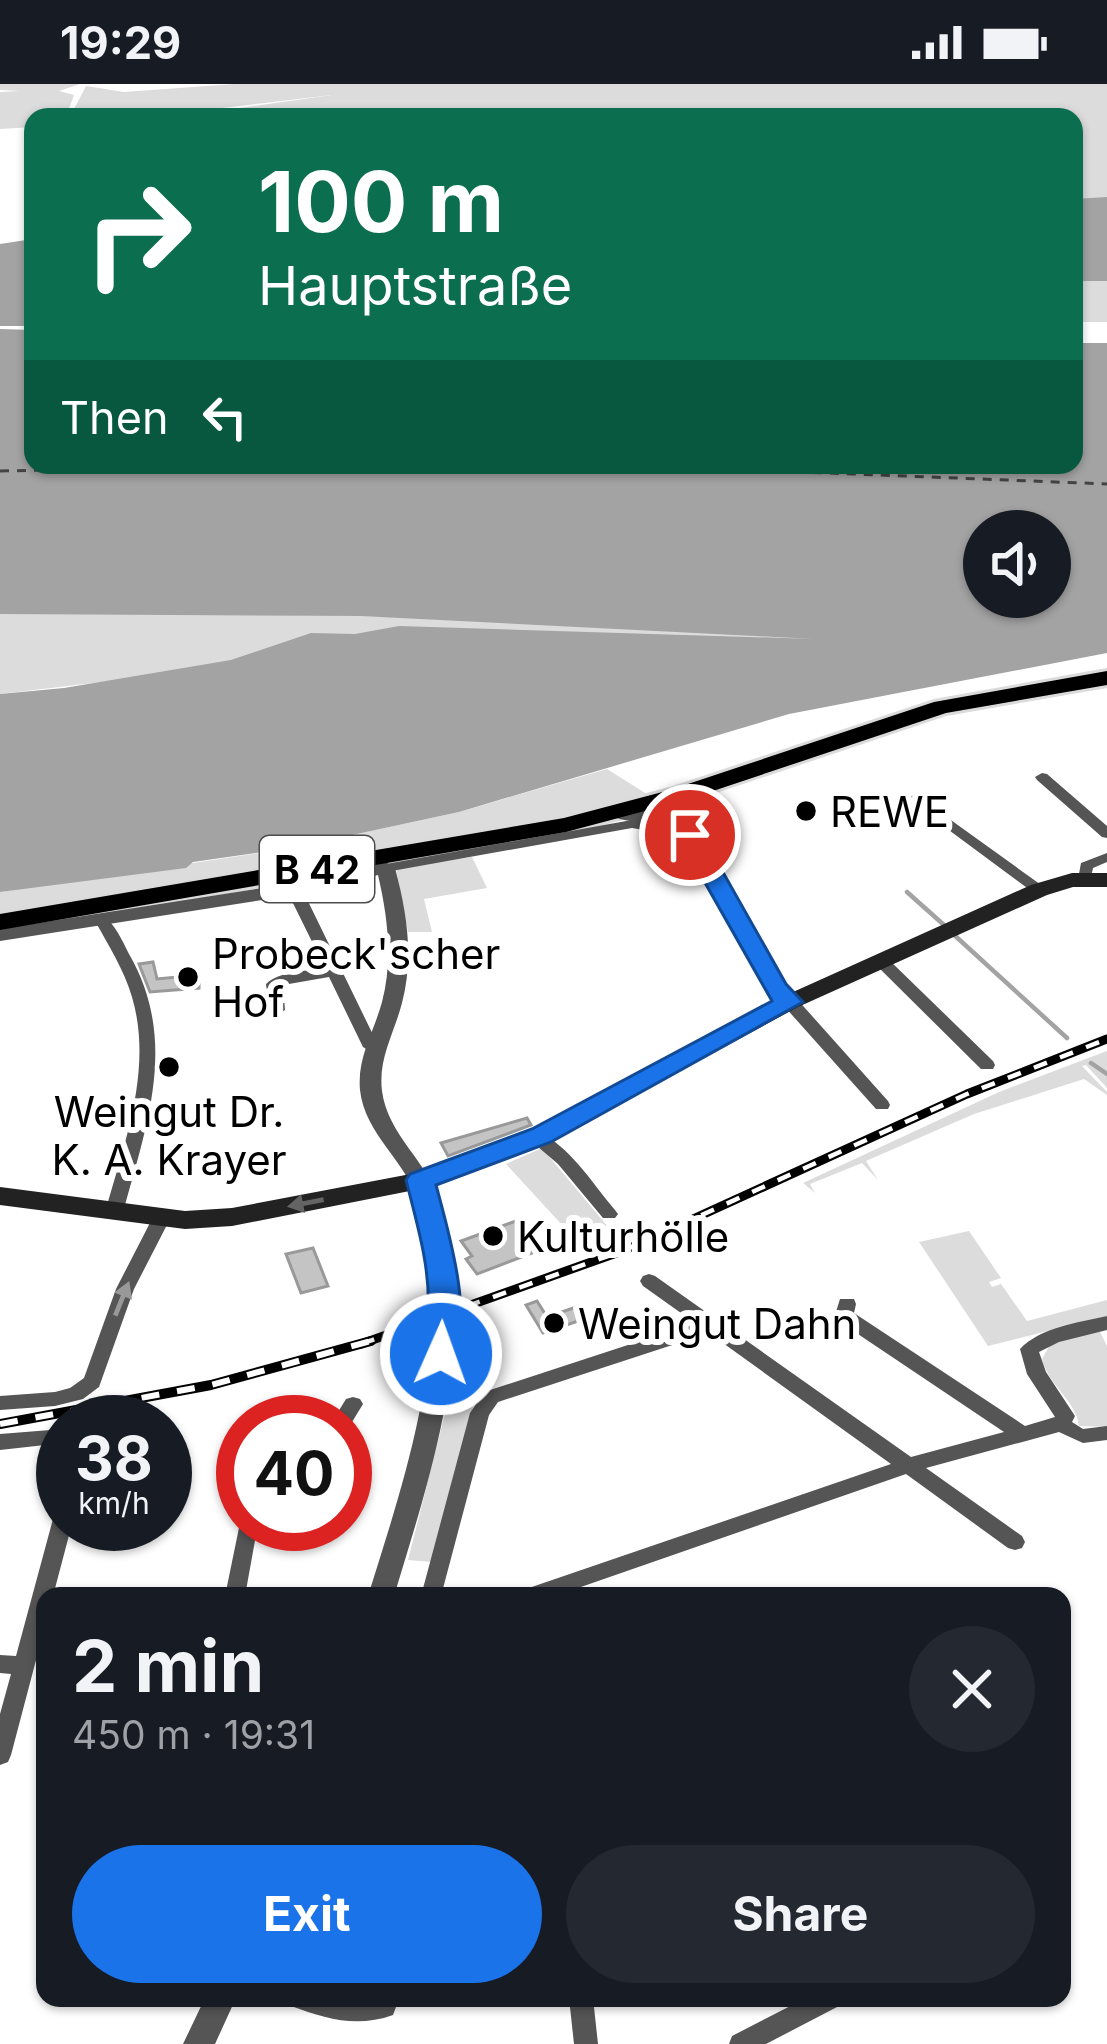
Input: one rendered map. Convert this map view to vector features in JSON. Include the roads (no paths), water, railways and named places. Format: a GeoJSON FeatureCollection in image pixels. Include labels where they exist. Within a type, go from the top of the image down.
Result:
{"type":"FeatureCollection","features":[{"type":"Feature","properties":{"kind":"main road","name":"B 42"},"geometry":{"type":"LineString","coordinates":[[0,922],[105,910],[616,814],[683,812],[942,707],[1107,677]]}},
{"type":"Feature","properties":{"kind":"main road"},"geometry":{"type":"LineString","coordinates":[[0,1196],[161,1219],[232,1217],[421,1180],[537,1137],[790,1002],[880,960],[1040,890],[1096,879]]}},
{"type":"Feature","properties":{"kind":"street"},"geometry":{"type":"LineString","coordinates":[[1042,777],[1107,834]]}},
{"type":"Feature","properties":{"kind":"street"},"geometry":{"type":"LineString","coordinates":[[916,799],[1040,890]]}},
{"type":"Feature","properties":{"kind":"street"},"geometry":{"type":"LineString","coordinates":[[0,935],[105,910],[294,889],[632,824],[659,825],[683,812],[776,989],[882,1105]]}},
{"type":"Feature","properties":{"kind":"street"},"geometry":{"type":"LineString","coordinates":[[1096,879],[1086,866],[1107,857]]}},
{"type":"Feature","properties":{"kind":"street"},"geometry":{"type":"LineString","coordinates":[[371,1047],[390,1011],[401,944],[386,868]]}},
{"type":"Feature","properties":{"kind":"street"},"geometry":{"type":"LineString","coordinates":[[294,889],[371,1047],[375,1113],[397,1155],[421,1180],[440,1258],[443,1329],[428,1434],[384,1587]]}},
{"type":"Feature","properties":{"kind":"street"},"geometry":{"type":"LineString","coordinates":[[105,910],[129,962],[145,1014],[152,1069],[115,1209]]}},
{"type":"Feature","properties":{"kind":"street"},"geometry":{"type":"LineString","coordinates":[[880,960],[987,1066]]}},
{"type":"Feature","properties":{"kind":"street"},"geometry":{"type":"LineString","coordinates":[[277,1010],[274,984],[278,981],[336,971]]}},
{"type":"Feature","properties":{"kind":"street"},"geometry":{"type":"LineString","coordinates":[[537,1137],[564,1160],[609,1214]]}},
{"type":"Feature","properties":{"kind":"street"},"geometry":{"type":"LineString","coordinates":[[0,1403],[55,1399],[76,1394],[92,1382],[124,1289],[161,1219]]}},
{"type":"Feature","properties":{"kind":"street"},"geometry":{"type":"LineString","coordinates":[[650,1281],[1015,1542]]}},
{"type":"Feature","properties":{"kind":"street"},"geometry":{"type":"LineString","coordinates":[[847,1304],[844,1316],[1022,1434]]}},
{"type":"Feature","properties":{"kind":"street"},"geometry":{"type":"LineString","coordinates":[[1062,1424],[1065,1416],[1037,1374],[1029,1349],[1054,1336],[1107,1323]]}},
{"type":"Feature","properties":{"kind":"street"},"geometry":{"type":"LineString","coordinates":[[433,1587],[480,1413],[491,1397],[709,1326]]}},
{"type":"Feature","properties":{"kind":"street"},"geometry":{"type":"LineString","coordinates":[[556,1587],[910,1465],[1062,1424]]}},
{"type":"Feature","properties":{"kind":"street"},"geometry":{"type":"LineString","coordinates":[[1062,1424],[1072,1434],[1087,1438],[1107,1433]]}},
{"type":"Feature","properties":{"kind":"street"},"geometry":{"type":"LineString","coordinates":[[0,1442],[36,1438]]}},
{"type":"Feature","properties":{"kind":"street"},"geometry":{"type":"LineString","coordinates":[[48,1587],[56,1551]]}},
{"type":"Feature","properties":{"kind":"street"},"geometry":{"type":"LineString","coordinates":[[237,1587],[243,1551]]}},
{"type":"Feature","properties":{"kind":"street"},"geometry":{"type":"LineString","coordinates":[[0,1755],[36,1634]]}},
{"type":"Feature","properties":{"kind":"street"},"geometry":{"type":"LineString","coordinates":[[0,1664],[24,1666]]}},
{"type":"Feature","properties":{"kind":"street"},"geometry":{"type":"LineString","coordinates":[[200,2044],[217,2007]]}},
{"type":"Feature","properties":{"kind":"street"},"geometry":{"type":"LineString","coordinates":[[329,2007],[345,2012],[384,2007]]}},
{"type":"Feature","properties":{"kind":"street"},"geometry":{"type":"LineString","coordinates":[[582,2007],[586,2044]]}},
{"type":"Feature","properties":{"kind":"street"},"geometry":{"type":"LineString","coordinates":[[741,2044],[813,2007]]}},
{"type":"Feature","properties":{"kind":"waterway"},"geometry":{"type":"LineString","coordinates":[[907,892],[944,925]]}},
{"type":"Feature","properties":{"kind":"waterway"},"geometry":{"type":"LineString","coordinates":[[952,933],[1067,1038]]}},
{"type":"Feature","properties":{"kind":"waterway"},"geometry":{"type":"LineString","coordinates":[[1091,1063],[1107,1074]]}},
{"type":"Feature","properties":{"kind":"railway"},"geometry":{"type":"LineString","coordinates":[[364,1343],[625,1250],[967,1094],[1107,1039]]}},
{"type":"Feature","properties":{"kind":"railway"},"geometry":{"type":"LineString","coordinates":[[364,1343],[371,1341]]}},
{"type":"Feature","properties":{"kind":"railway"},"geometry":{"type":"LineString","coordinates":[[0,1424],[211,1385],[364,1343]]}},
{"type":"Feature","properties":{"kind":"place","name":"REWE"},"geometry":{"type":"Point","coordinates":[806,811]}},
{"type":"Feature","properties":{"kind":"place","name":"Probeck'scher Hof"},"geometry":{"type":"Point","coordinates":[188,977]}},
{"type":"Feature","properties":{"kind":"place","name":"Weingut Dr. K. A. Krayer"},"geometry":{"type":"Point","coordinates":[169,1067]}},
{"type":"Feature","properties":{"kind":"place","name":"Kulturhölle"},"geometry":{"type":"Point","coordinates":[493,1236]}},
{"type":"Feature","properties":{"kind":"place","name":"Weingut Dahn"},"geometry":{"type":"Point","coordinates":[554,1323]}}]}
